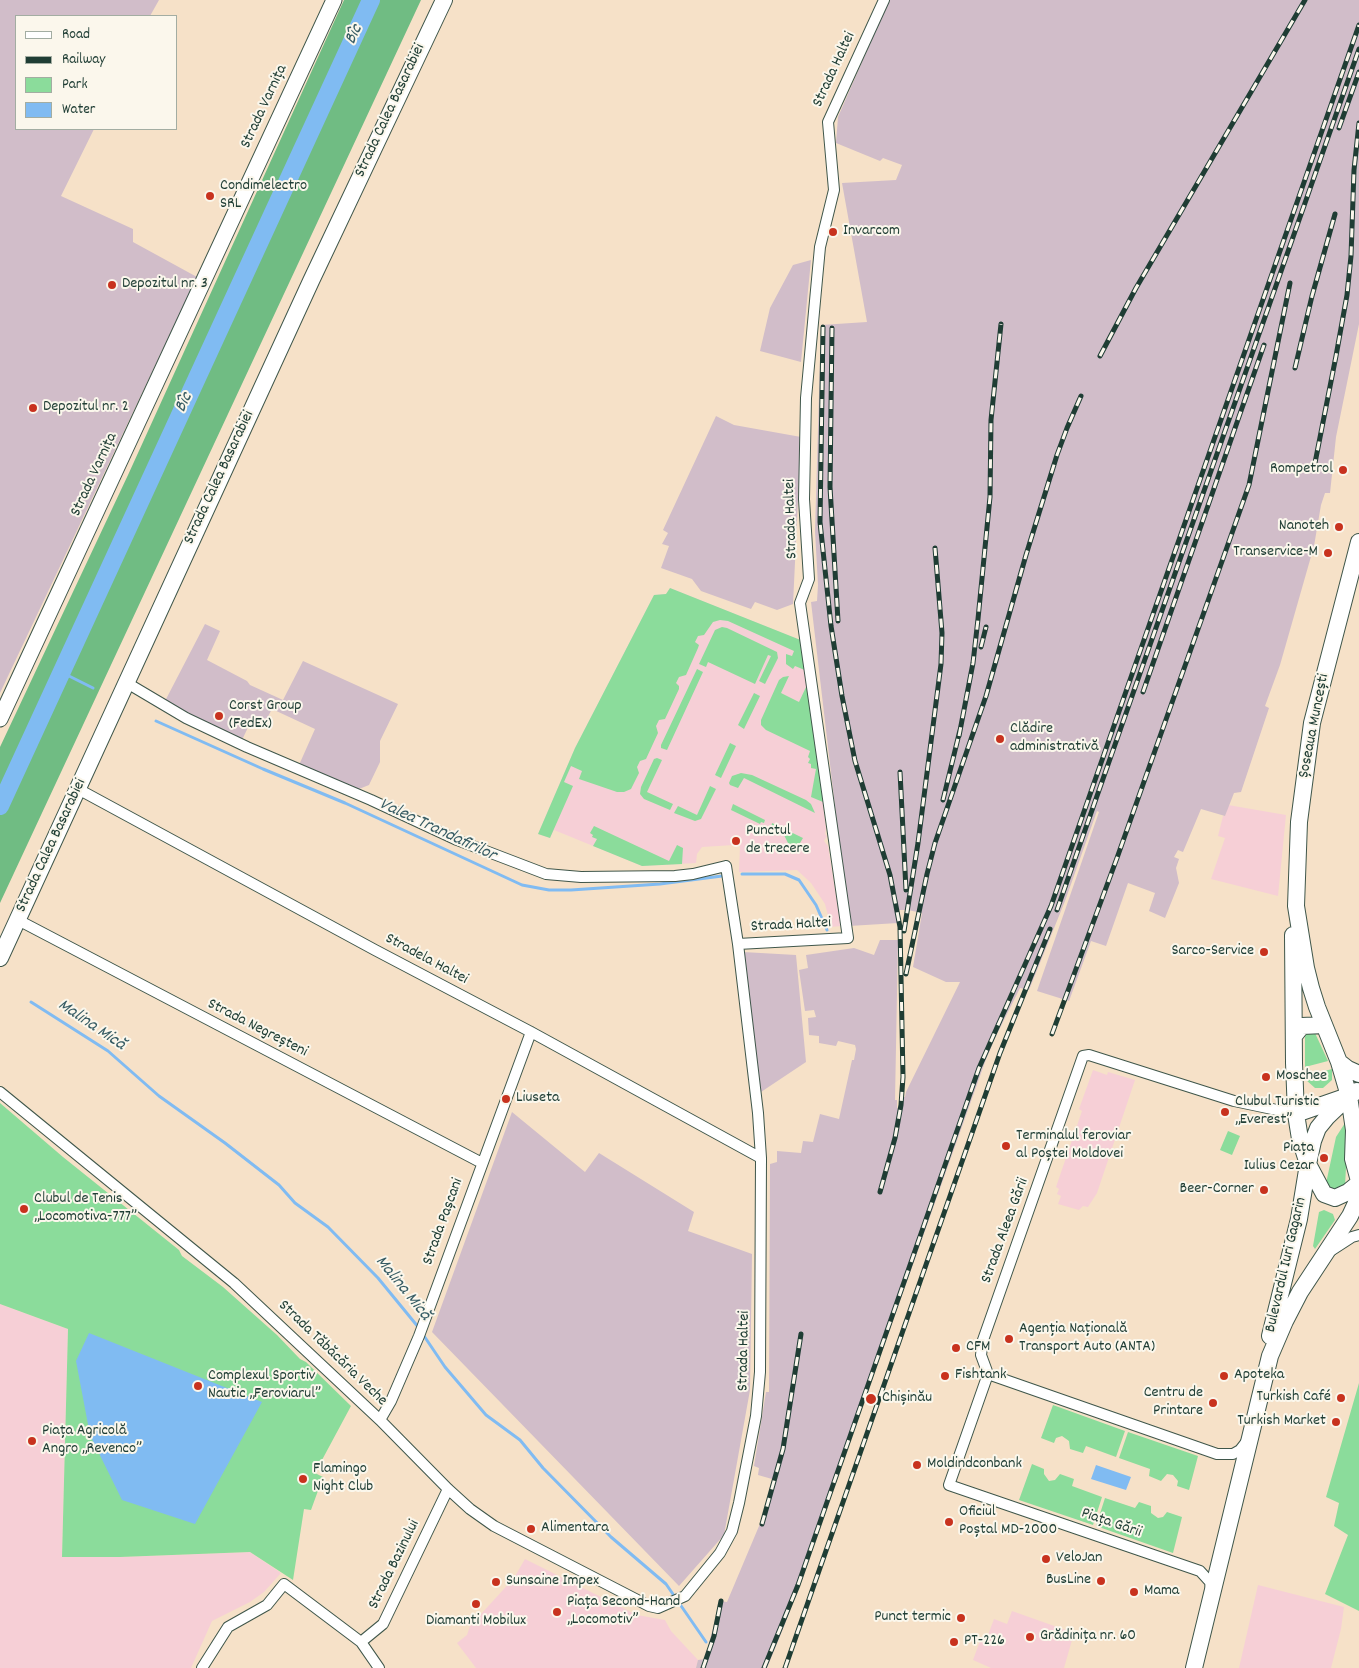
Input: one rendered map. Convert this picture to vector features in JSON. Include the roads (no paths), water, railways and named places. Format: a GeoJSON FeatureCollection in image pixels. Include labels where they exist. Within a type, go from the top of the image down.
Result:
{"type":"FeatureCollection","features":[{"type":"Feature","properties":{"kind":"main road","name":"Strada Calea Basarabiei"},"geometry":{"type":"LineString","coordinates":[[0,958],[311,281],[444,0]]}},
{"type":"Feature","properties":{"kind":"main road","name":"Șoseaua Muncești"},"geometry":{"type":"LineString","coordinates":[[1359,542],[1312,723],[1299,822],[1296,913],[1292,940],[1296,1114],[1300,1139],[1308,1164],[1324,1194],[1335,1198],[1359,1182]]}},
{"type":"Feature","properties":{"kind":"main road","name":"Șoseaua Muncești"},"geometry":{"type":"LineString","coordinates":[[1296,913],[1306,968],[1324,1025],[1354,1093]]}},
{"type":"Feature","properties":{"kind":"main road"},"geometry":{"type":"LineString","coordinates":[[1294,1036],[1302,1026],[1324,1025]]}},
{"type":"Feature","properties":{"kind":"main road"},"geometry":{"type":"LineString","coordinates":[[1339,1062],[1359,1074]]}},
{"type":"Feature","properties":{"kind":"main road"},"geometry":{"type":"LineString","coordinates":[[1296,1114],[1354,1093],[1354,1159],[1359,1182]]}},
{"type":"Feature","properties":{"kind":"main road","name":"Bulevardul Iuri Gagarin"},"geometry":{"type":"LineString","coordinates":[[1270,1356],[1270,1333],[1299,1219],[1308,1164],[1318,1128],[1337,1106],[1354,1093]]}},
{"type":"Feature","properties":{"kind":"main road","name":"Bulevardul Iuri Gagarin"},"geometry":{"type":"LineString","coordinates":[[1194,1668],[1270,1356],[1292,1305],[1350,1216],[1356,1203],[1359,1187]]}},
{"type":"Feature","properties":{"kind":"street","name":"Strada Varnița"},"geometry":{"type":"LineString","coordinates":[[0,719],[334,0]]}},
{"type":"Feature","properties":{"kind":"street","name":"Strada Haltei"},"geometry":{"type":"LineString","coordinates":[[738,944],[848,938],[800,603],[809,579],[804,499],[806,398],[820,247],[834,190],[828,122],[884,0]]}},
{"type":"Feature","properties":{"kind":"street","name":"Strada Haltei"},"geometry":{"type":"LineString","coordinates":[[127,683],[186,718],[247,748],[466,843],[546,874],[581,877],[675,876],[693,874],[726,866],[738,944],[758,1113],[761,1158],[760,1372],[758,1402],[739,1502],[728,1539],[693,1589],[681,1598],[664,1606]]}},
{"type":"Feature","properties":{"kind":"street","name":"Stradela Haltei"},"geometry":{"type":"LineString","coordinates":[[78,789],[531,1032],[761,1158]]}},
{"type":"Feature","properties":{"kind":"street","name":"Strada Negreșteni"},"geometry":{"type":"LineString","coordinates":[[18,920],[482,1163]]}},
{"type":"Feature","properties":{"kind":"street","name":"Strada Pașcani"},"geometry":{"type":"LineString","coordinates":[[380,1420],[391,1401],[420,1331],[531,1032]]}},
{"type":"Feature","properties":{"kind":"street","name":"Strada Aleea Gării"},"geometry":{"type":"LineString","coordinates":[[988,1374],[981,1355],[983,1340],[1082,1058],[1085,1055],[1234,1102],[1296,1114]]}},
{"type":"Feature","properties":{"kind":"street","name":"Strada Tăbăcăria Veche"},"geometry":{"type":"LineString","coordinates":[[0,1092],[234,1283],[380,1420],[470,1509],[494,1526],[649,1606],[664,1606]]}},
{"type":"Feature","properties":{"kind":"street"},"geometry":{"type":"LineString","coordinates":[[1324,1256],[1346,1240],[1359,1235]]}},
{"type":"Feature","properties":{"kind":"street"},"geometry":{"type":"LineString","coordinates":[[988,1374],[1217,1454],[1233,1454],[1240,1450],[1252,1431]]}},
{"type":"Feature","properties":{"kind":"street","name":"Piața Gării"},"geometry":{"type":"LineString","coordinates":[[988,1374],[949,1485],[1200,1571],[1210,1582],[1212,1589],[1210,1604]]}},
{"type":"Feature","properties":{"kind":"street","name":"Strada Bazinului"},"geometry":{"type":"LineString","coordinates":[[361,1642],[383,1624],[448,1489]]}},
{"type":"Feature","properties":{"kind":"street"},"geometry":{"type":"LineString","coordinates":[[202,1668],[228,1627],[268,1605],[284,1584],[361,1642],[379,1668]]}},
{"type":"Feature","properties":{"kind":"water"},"geometry":{"type":"Polygon","coordinates":[[[89,1333],[262,1402],[195,1524],[122,1500],[90,1435],[76,1361],[89,1333]]]}},
{"type":"Feature","properties":{"kind":"water"},"geometry":{"type":"Polygon","coordinates":[[[1096,1465],[1131,1477],[1126,1490],[1091,1479],[1096,1465]]]}},
{"type":"Feature","properties":{"kind":"waterway","name":"Bîc"},"geometry":{"type":"LineString","coordinates":[[0,806],[371,0]]}},
{"type":"Feature","properties":{"kind":"waterway","name":"Valea Trandafirilor"},"geometry":{"type":"LineString","coordinates":[[61,672],[93,688]]}},
{"type":"Feature","properties":{"kind":"waterway","name":"Valea Trandafirilor"},"geometry":{"type":"LineString","coordinates":[[156,721],[345,803],[522,885],[549,890],[571,890],[660,884],[722,876]]}},
{"type":"Feature","properties":{"kind":"waterway","name":"Valea Trandafirilor"},"geometry":{"type":"LineString","coordinates":[[742,874],[785,874],[799,880],[816,905],[827,930]]}},
{"type":"Feature","properties":{"kind":"waterway","name":"Malina Mică"},"geometry":{"type":"LineString","coordinates":[[31,1002],[108,1051],[159,1096],[225,1143],[279,1185],[295,1203],[328,1227],[378,1278],[419,1328]]}},
{"type":"Feature","properties":{"kind":"waterway","name":"Malina Mică"},"geometry":{"type":"LineString","coordinates":[[422,1333],[445,1367],[486,1415],[520,1440],[543,1468],[611,1537],[666,1584],[706,1642]]}},
{"type":"Feature","properties":{"kind":"railway"},"geometry":{"type":"LineString","coordinates":[[1100,356],[1136,288],[1305,0]]}},
{"type":"Feature","properties":{"kind":"railway"},"geometry":{"type":"LineString","coordinates":[[764,1668],[798,1585],[979,1068],[1051,906],[1359,25]]}},
{"type":"Feature","properties":{"kind":"railway"},"geometry":{"type":"LineString","coordinates":[[1057,910],[1359,49]]}},
{"type":"Feature","properties":{"kind":"railway"},"geometry":{"type":"LineString","coordinates":[[1339,128],[1359,72]]}},
{"type":"Feature","properties":{"kind":"railway"},"geometry":{"type":"LineString","coordinates":[[1314,468],[1347,295],[1351,256],[1354,170],[1359,123]]}},
{"type":"Feature","properties":{"kind":"railway"},"geometry":{"type":"LineString","coordinates":[[1295,368],[1312,296],[1335,214]]}},
{"type":"Feature","properties":{"kind":"railway"},"geometry":{"type":"LineString","coordinates":[[1052,1034],[1117,858],[1249,485],[1290,283]]}},
{"type":"Feature","properties":{"kind":"railway"},"geometry":{"type":"LineString","coordinates":[[959,736],[973,663],[978,619],[990,497],[991,420],[1001,324]]}},
{"type":"Feature","properties":{"kind":"railway"},"geometry":{"type":"LineString","coordinates":[[823,327],[820,522],[831,626],[855,761],[890,875],[900,927],[903,1077],[901,1105],[895,1138],[880,1192]]}},
{"type":"Feature","properties":{"kind":"railway"},"geometry":{"type":"LineString","coordinates":[[832,328],[830,487],[838,621]]}},
{"type":"Feature","properties":{"kind":"railway"},"geometry":{"type":"LineString","coordinates":[[1143,692],[1264,345]]}},
{"type":"Feature","properties":{"kind":"railway"},"geometry":{"type":"LineString","coordinates":[[906,974],[935,843],[986,696],[1057,455],[1081,396]]}},
{"type":"Feature","properties":{"kind":"railway"},"geometry":{"type":"LineString","coordinates":[[904,931],[918,843],[941,664],[942,633],[935,548]]}},
{"type":"Feature","properties":{"kind":"railway"},"geometry":{"type":"LineString","coordinates":[[981,647],[986,627]]}},
{"type":"Feature","properties":{"kind":"railway"},"geometry":{"type":"LineString","coordinates":[[943,800],[960,730]]}},
{"type":"Feature","properties":{"kind":"railway"},"geometry":{"type":"LineString","coordinates":[[900,772],[906,890]]}},
{"type":"Feature","properties":{"kind":"railway"},"geometry":{"type":"LineString","coordinates":[[785,1668],[1000,1053],[1050,929]]}},
{"type":"Feature","properties":{"kind":"railway"},"geometry":{"type":"LineString","coordinates":[[762,1524],[783,1449],[801,1334]]}},
{"type":"Feature","properties":{"kind":"railway"},"geometry":{"type":"LineString","coordinates":[[703,1668],[714,1636],[721,1601]]}},
{"type":"Feature","properties":{"kind":"place","name":"Condimelectro SRL"},"geometry":{"type":"Point","coordinates":[210,196]}},
{"type":"Feature","properties":{"kind":"place","name":"Invarcom"},"geometry":{"type":"Point","coordinates":[833,232]}},
{"type":"Feature","properties":{"kind":"place","name":"Depozitul nr. 3"},"geometry":{"type":"Point","coordinates":[112,285]}},
{"type":"Feature","properties":{"kind":"place","name":"Depozitul nr. 2"},"geometry":{"type":"Point","coordinates":[33,408]}},
{"type":"Feature","properties":{"kind":"place","name":"Rompetrol"},"geometry":{"type":"Point","coordinates":[1343,470]}},
{"type":"Feature","properties":{"kind":"place","name":"Nanoteh"},"geometry":{"type":"Point","coordinates":[1339,527]}},
{"type":"Feature","properties":{"kind":"place","name":"Transervice-M"},"geometry":{"type":"Point","coordinates":[1328,553]}},
{"type":"Feature","properties":{"kind":"place","name":"Corst Group (FedEx)"},"geometry":{"type":"Point","coordinates":[219,716]}},
{"type":"Feature","properties":{"kind":"place","name":"Clădire administrativă"},"geometry":{"type":"Point","coordinates":[1000,739]}},
{"type":"Feature","properties":{"kind":"place","name":"Punctul de trecere"},"geometry":{"type":"Point","coordinates":[736,841]}},
{"type":"Feature","properties":{"kind":"place","name":"Sarco-Service"},"geometry":{"type":"Point","coordinates":[1264,952]}},
{"type":"Feature","properties":{"kind":"place","name":"Moschee"},"geometry":{"type":"Point","coordinates":[1266,1077]}},
{"type":"Feature","properties":{"kind":"place","name":"Liuseta"},"geometry":{"type":"Point","coordinates":[506,1099]}},
{"type":"Feature","properties":{"kind":"place","name":"Clubul Turistic „Everest”"},"geometry":{"type":"Point","coordinates":[1225,1112]}},
{"type":"Feature","properties":{"kind":"place","name":"Terminalul feroviar al Poștei Moldovei"},"geometry":{"type":"Point","coordinates":[1006,1146]}},
{"type":"Feature","properties":{"kind":"place","name":"Piața Iulius Cezar"},"geometry":{"type":"Point","coordinates":[1324,1158]}},
{"type":"Feature","properties":{"kind":"place","name":"Beer-Corner"},"geometry":{"type":"Point","coordinates":[1264,1190]}},
{"type":"Feature","properties":{"kind":"place","name":"Clubul de Tenis „Locomotiva-777”"},"geometry":{"type":"Point","coordinates":[24,1209]}},
{"type":"Feature","properties":{"kind":"place","name":"Agenția Națională Transport Auto (ANTA)"},"geometry":{"type":"Point","coordinates":[1009,1339]}},
{"type":"Feature","properties":{"kind":"place","name":"CFM"},"geometry":{"type":"Point","coordinates":[956,1348]}},
{"type":"Feature","properties":{"kind":"place","name":"Fishtank"},"geometry":{"type":"Point","coordinates":[945,1376]}},
{"type":"Feature","properties":{"kind":"place","name":"Apoteka"},"geometry":{"type":"Point","coordinates":[1224,1376]}},
{"type":"Feature","properties":{"kind":"place","name":"Complexul Sportiv Nautic „Feroviarul”"},"geometry":{"type":"Point","coordinates":[198,1386]}},
{"type":"Feature","properties":{"kind":"place","name":"Turkish Café"},"geometry":{"type":"Point","coordinates":[1341,1398]}},
{"type":"Feature","properties":{"kind":"place","name":"Chișinău"},"geometry":{"type":"Point","coordinates":[871,1399]}},
{"type":"Feature","properties":{"kind":"place","name":"Centru de Printare"},"geometry":{"type":"Point","coordinates":[1213,1403]}},
{"type":"Feature","properties":{"kind":"place","name":"Turkish Market"},"geometry":{"type":"Point","coordinates":[1336,1422]}},
{"type":"Feature","properties":{"kind":"place","name":"Piața Agricolă Angro „Revenco”"},"geometry":{"type":"Point","coordinates":[32,1441]}},
{"type":"Feature","properties":{"kind":"place","name":"Moldindconbank"},"geometry":{"type":"Point","coordinates":[917,1465]}},
{"type":"Feature","properties":{"kind":"place","name":"Flamingo Night Club"},"geometry":{"type":"Point","coordinates":[303,1479]}},
{"type":"Feature","properties":{"kind":"place","name":"Oficiul Poștal MD-2000"},"geometry":{"type":"Point","coordinates":[949,1522]}},
{"type":"Feature","properties":{"kind":"place","name":"Alimentara"},"geometry":{"type":"Point","coordinates":[531,1529]}},
{"type":"Feature","properties":{"kind":"place","name":"VeloJan"},"geometry":{"type":"Point","coordinates":[1046,1559]}},
{"type":"Feature","properties":{"kind":"place","name":"BusLine"},"geometry":{"type":"Point","coordinates":[1101,1581]}},
{"type":"Feature","properties":{"kind":"place","name":"Sunsaine Impex"},"geometry":{"type":"Point","coordinates":[496,1582]}},
{"type":"Feature","properties":{"kind":"place","name":"Mama"},"geometry":{"type":"Point","coordinates":[1134,1592]}},
{"type":"Feature","properties":{"kind":"place","name":"Diamanti Mobilux"},"geometry":{"type":"Point","coordinates":[476,1604]}},
{"type":"Feature","properties":{"kind":"place","name":"Piața Second-Hand „Locomotiv”"},"geometry":{"type":"Point","coordinates":[557,1612]}},
{"type":"Feature","properties":{"kind":"place","name":"Punct termic"},"geometry":{"type":"Point","coordinates":[961,1618]}},
{"type":"Feature","properties":{"kind":"place","name":"Grădinița nr. 60"},"geometry":{"type":"Point","coordinates":[1030,1637]}},
{"type":"Feature","properties":{"kind":"place","name":"PT-226"},"geometry":{"type":"Point","coordinates":[954,1642]}}]}
